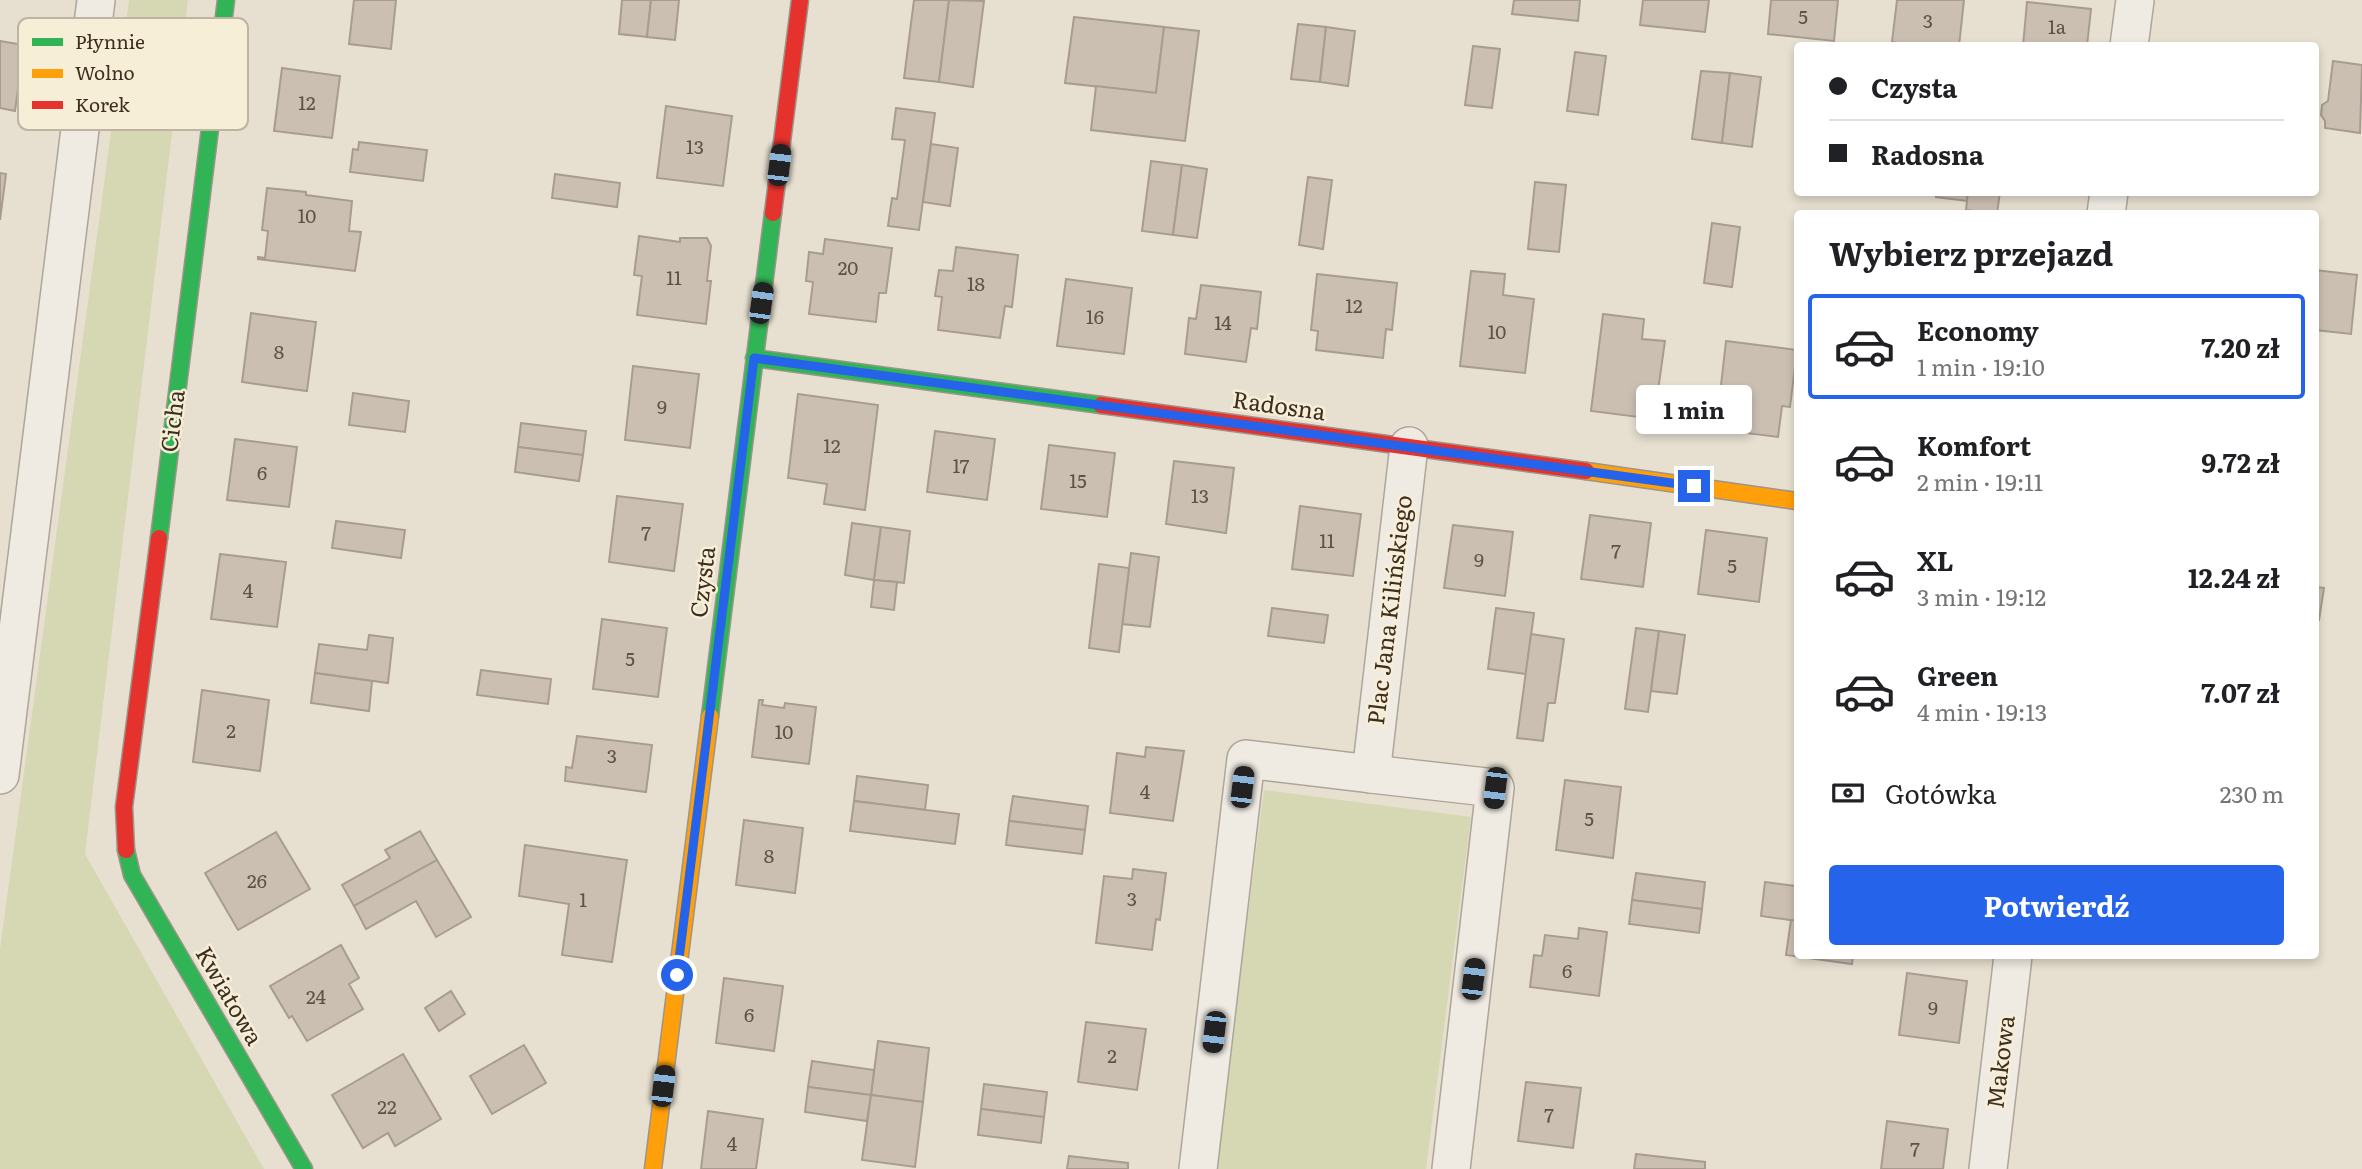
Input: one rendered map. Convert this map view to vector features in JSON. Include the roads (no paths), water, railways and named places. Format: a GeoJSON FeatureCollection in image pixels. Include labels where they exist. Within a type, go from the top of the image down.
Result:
{"type":"FeatureCollection","features":[{"type":"Feature","properties":{"kind":"street"},"geometry":{"type":"LineString","coordinates":[[94,18],[96,0]]}},
{"type":"Feature","properties":{"kind":"street","name":"Cicha"},"geometry":{"type":"LineString","coordinates":[[224,18],[226,0]]}},
{"type":"Feature","properties":{"kind":"street","name":"Czysta"},"geometry":{"type":"LineString","coordinates":[[653,1169],[800,0]]}},
{"type":"Feature","properties":{"kind":"street"},"geometry":{"type":"LineString","coordinates":[[2130,42],[2135,0]]}},
{"type":"Feature","properties":{"kind":"street"},"geometry":{"type":"LineString","coordinates":[[0,775],[80,130]]}},
{"type":"Feature","properties":{"kind":"street","name":"Cicha"},"geometry":{"type":"LineString","coordinates":[[122,842],[124,804],[210,130]]}},
{"type":"Feature","properties":{"kind":"street","name":"Radosna"},"geometry":{"type":"LineString","coordinates":[[754,358],[1794,501]]}},
{"type":"Feature","properties":{"kind":"street","name":"Plac Jana Kilińskiego"},"geometry":{"type":"LineString","coordinates":[[1371,774],[1409,446]]}},
{"type":"Feature","properties":{"kind":"street"},"geometry":{"type":"LineString","coordinates":[[1198,1169],[1246,759],[1495,788],[1451,1169]]}},
{"type":"Feature","properties":{"kind":"street","name":"Kwiatowa"},"geometry":{"type":"LineString","coordinates":[[122,842],[132,875],[304,1169]]}},
{"type":"Feature","properties":{"kind":"street","name":"Makowa"},"geometry":{"type":"LineString","coordinates":[[1988,1169],[2013,959]]}}]}
